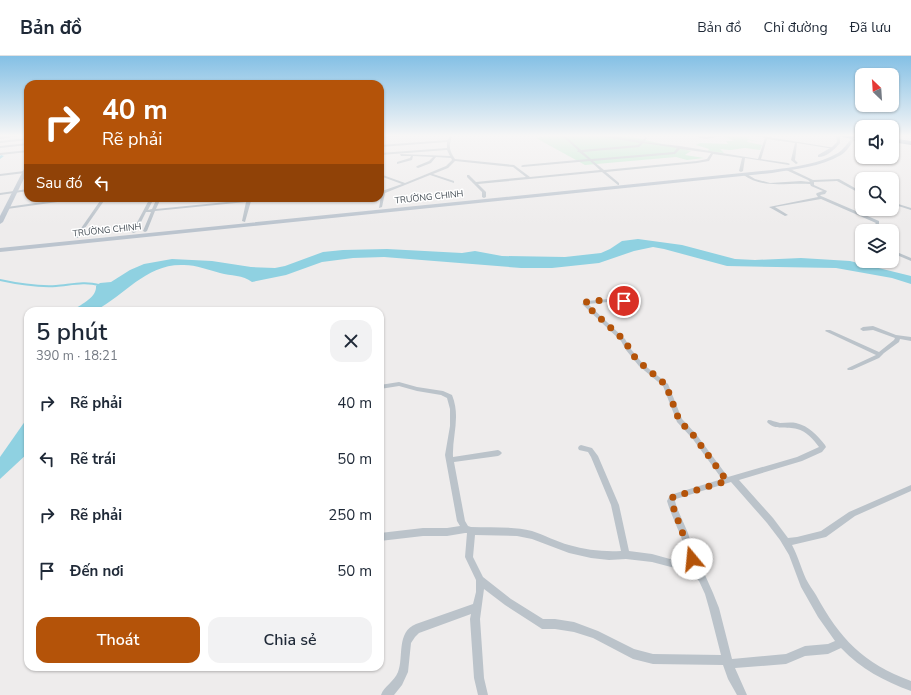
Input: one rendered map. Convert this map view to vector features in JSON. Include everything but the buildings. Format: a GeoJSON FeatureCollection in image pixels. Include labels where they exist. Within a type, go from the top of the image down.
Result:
{"type":"FeatureCollection","features":[{"type":"Feature","properties":{"kind":"street"},"geometry":{"type":"LineString","coordinates":[[418,167],[423,165]]}},
{"type":"Feature","properties":{"kind":"street"},"geometry":{"type":"LineString","coordinates":[[384,192],[414,181],[447,167],[449,165]]}},
{"type":"Feature","properties":{"kind":"street"},"geometry":{"type":"LineString","coordinates":[[504,165],[514,166],[529,178]]}},
{"type":"Feature","properties":{"kind":"street"},"geometry":{"type":"LineString","coordinates":[[523,166],[539,165]]}},
{"type":"Feature","properties":{"kind":"street"},"geometry":{"type":"LineString","coordinates":[[594,165],[619,186]]}},
{"type":"Feature","properties":{"kind":"street"},"geometry":{"type":"LineString","coordinates":[[475,183],[663,165]]}},
{"type":"Feature","properties":{"kind":"street"},"geometry":{"type":"LineString","coordinates":[[743,165],[742,172],[764,184],[838,180],[855,189]]}},
{"type":"Feature","properties":{"kind":"street"},"geometry":{"type":"LineString","coordinates":[[782,165],[787,166],[825,191],[824,193],[818,194],[822,198],[878,222],[877,224]]}},
{"type":"Feature","properties":{"kind":"street","name":"TRƯỜNG CHINH"},"geometry":{"type":"LineString","coordinates":[[0,250],[380,208],[619,186],[796,165]]}},
{"type":"Feature","properties":{"kind":"street"},"geometry":{"type":"LineString","coordinates":[[0,175],[24,172]]}},
{"type":"Feature","properties":{"kind":"street"},"geometry":{"type":"LineString","coordinates":[[0,222],[24,172]]}},
{"type":"Feature","properties":{"kind":"street"},"geometry":{"type":"LineString","coordinates":[[429,174],[453,182]]}},
{"type":"Feature","properties":{"kind":"street"},"geometry":{"type":"LineString","coordinates":[[384,176],[404,184]]}},
{"type":"Feature","properties":{"kind":"street"},"geometry":{"type":"LineString","coordinates":[[468,176],[484,192],[487,198]]}},
{"type":"Feature","properties":{"kind":"street"},"geometry":{"type":"LineString","coordinates":[[0,194],[24,191]]}},
{"type":"Feature","properties":{"kind":"street","name":"TRƯỜNG CHINH"},"geometry":{"type":"LineString","coordinates":[[0,245],[487,198]]}},
{"type":"Feature","properties":{"kind":"street"},"geometry":{"type":"LineString","coordinates":[[786,215],[771,207],[822,198]]}},
{"type":"Feature","properties":{"kind":"street"},"geometry":{"type":"LineString","coordinates":[[7,208],[50,202]]}},
{"type":"Feature","properties":{"kind":"street"},"geometry":{"type":"LineString","coordinates":[[77,238],[101,202]]}},
{"type":"Feature","properties":{"kind":"street"},"geometry":{"type":"LineString","coordinates":[[134,232],[150,202]]}},
{"type":"Feature","properties":{"kind":"street"},"geometry":{"type":"LineString","coordinates":[[145,231],[157,202]]}},
{"type":"Feature","properties":{"kind":"street"},"geometry":{"type":"LineString","coordinates":[[145,211],[228,202]]}},
{"type":"Feature","properties":{"kind":"street"},"geometry":{"type":"LineString","coordinates":[[247,222],[249,202]]}},
{"type":"Feature","properties":{"kind":"street"},"geometry":{"type":"LineString","coordinates":[[380,208],[381,202]]}},
{"type":"Feature","properties":{"kind":"street"},"geometry":{"type":"LineString","coordinates":[[899,205],[911,209]]}},
{"type":"Feature","properties":{"kind":"street"},"geometry":{"type":"LineString","coordinates":[[899,254],[911,260]]}},
{"type":"Feature","properties":{"kind":"street"},"geometry":{"type":"LineString","coordinates":[[633,308],[619,299],[586,302],[585,304],[624,340],[636,359],[666,385],[679,420],[730,480],[786,542],[819,612],[833,633],[853,655],[874,671],[893,680],[911,686]]}},
{"type":"Feature","properties":{"kind":"street"},"geometry":{"type":"LineString","coordinates":[[863,329],[873,328],[898,337],[911,339]]}},
{"type":"Feature","properties":{"kind":"street"},"geometry":{"type":"LineString","coordinates":[[828,331],[877,353],[881,353]]}},
{"type":"Feature","properties":{"kind":"street"},"geometry":{"type":"LineString","coordinates":[[850,369],[878,357],[897,341],[898,337]]}},
{"type":"Feature","properties":{"kind":"street"},"geometry":{"type":"LineString","coordinates":[[384,386],[399,384],[450,397],[453,409],[450,460],[460,521],[468,530],[469,557],[480,580],[480,592],[475,618],[479,678],[483,695]]}},
{"type":"Feature","properties":{"kind":"street"},"geometry":{"type":"LineString","coordinates":[[693,569],[692,559],[684,534],[671,501],[673,497],[800,459],[820,450],[823,447],[809,432],[798,425],[777,426],[770,422]]}},
{"type":"Feature","properties":{"kind":"street"},"geometry":{"type":"LineString","coordinates":[[581,448],[590,450],[594,456],[615,505],[626,554]]}},
{"type":"Feature","properties":{"kind":"street"},"geometry":{"type":"LineString","coordinates":[[450,460],[498,452]]}},
{"type":"Feature","properties":{"kind":"street"},"geometry":{"type":"LineString","coordinates":[[786,542],[797,541],[823,534],[852,514],[911,488]]}},
{"type":"Feature","properties":{"kind":"street"},"geometry":{"type":"LineString","coordinates":[[384,537],[423,532],[468,530],[517,532],[532,535],[569,549],[591,554],[609,556],[626,554],[652,558],[693,569],[702,578],[709,593],[727,662],[742,695]]}},
{"type":"Feature","properties":{"kind":"street"},"geometry":{"type":"LineString","coordinates":[[480,580],[508,602],[542,624],[555,624],[574,627],[595,634],[633,654],[653,660],[727,662],[786,659],[805,651],[828,649],[842,643]]}},
{"type":"Feature","properties":{"kind":"street"},"geometry":{"type":"LineString","coordinates":[[386,695],[393,688],[403,673],[405,647],[411,632],[416,628],[477,607]]}},
{"type":"Feature","properties":{"kind":"water"},"geometry":{"type":"Polygon","coordinates":[[[638,239],[682,245],[735,259],[755,260],[801,258],[850,261],[855,262],[855,268],[878,268],[911,276],[911,284],[892,278],[836,268],[727,266],[653,247],[634,251],[599,263],[552,268],[521,268],[384,257],[353,258],[322,262],[286,275],[252,282],[241,277],[189,265],[171,266],[148,274],[102,307],[78,307],[91,298],[96,290],[96,286],[100,283],[111,282],[130,270],[144,264],[172,259],[212,261],[251,267],[275,268],[285,266],[323,252],[343,250],[387,249],[462,253],[475,251],[502,256],[565,257],[601,253],[622,241],[638,239]]]}},
{"type":"Feature","properties":{"kind":"water"},"geometry":{"type":"Polygon","coordinates":[[[24,423],[24,457],[0,479],[0,457],[24,423]]]}},
{"type":"Feature","properties":{"kind":"waterway"},"geometry":{"type":"LineString","coordinates":[[0,280],[42,286],[82,283],[99,285]]}},
{"type":"Feature","properties":{"kind":"route"},"geometry":{"type":"LineString","coordinates":[[624,301],[614,299],[586,302],[585,304],[624,340],[628,349],[646,369],[666,385],[679,420],[694,436],[727,481],[673,497],[671,501],[692,559]]}}]}
